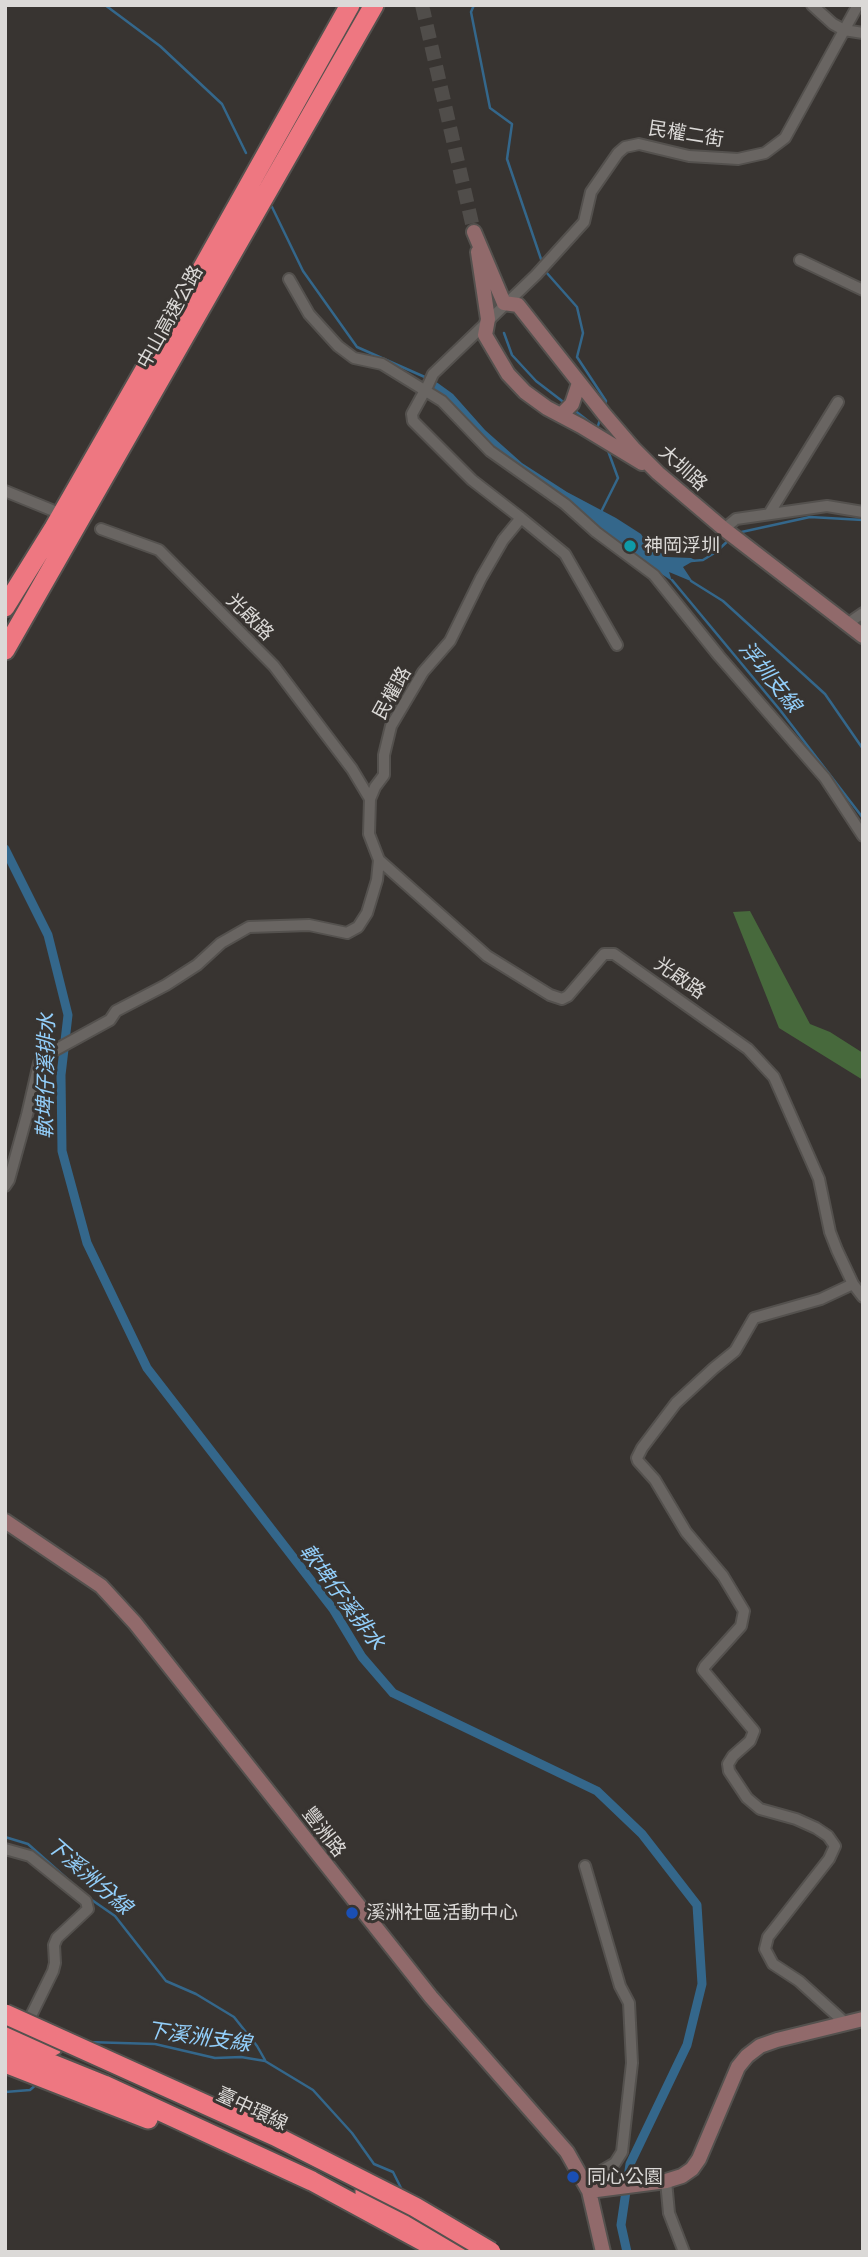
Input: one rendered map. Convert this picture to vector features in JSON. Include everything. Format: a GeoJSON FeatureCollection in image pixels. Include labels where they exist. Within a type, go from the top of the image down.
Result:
{"type":"FeatureCollection","features":[{"type":"Feature","properties":{"kind":"highway","name":"中山高速公路"},"geometry":{"type":"LineString","coordinates":[[5,607],[54,528],[186,299],[349,5]]}},
{"type":"Feature","properties":{"kind":"highway","name":"中山高速公路"},"geometry":{"type":"LineString","coordinates":[[5,650],[373,5]]}},
{"type":"Feature","properties":{"kind":"highway"},"geometry":{"type":"LineString","coordinates":[[5,2015],[275,2136],[415,2207],[491,2252]]}},
{"type":"Feature","properties":{"kind":"highway","name":"臺中環線"},"geometry":{"type":"LineString","coordinates":[[5,2026],[110,2069],[268,2141],[403,2212],[471,2252]]}},
{"type":"Feature","properties":{"kind":"highway","name":"臺中環線"},"geometry":{"type":"LineString","coordinates":[[5,2045],[104,2085],[312,2181],[443,2252]]}},
{"type":"Feature","properties":{"kind":"highway"},"geometry":{"type":"LineString","coordinates":[[5,2063],[103,2100],[239,2158],[421,2252]]}},
{"type":"Feature","properties":{"kind":"street"},"geometry":{"type":"LineString","coordinates":[[812,5],[833,24],[844,30],[863,33]]}},
{"type":"Feature","properties":{"kind":"street","name":"民權二街"},"geometry":{"type":"LineString","coordinates":[[505,303],[536,275],[584,222],[591,192],[625,147],[639,144],[689,156],[738,159],[758,156],[785,138],[858,5]]}},
{"type":"Feature","properties":{"kind":"street"},"geometry":{"type":"LineString","coordinates":[[617,645],[565,554],[472,480],[413,421],[412,414],[429,383],[488,319],[505,303],[474,232],[488,319],[485,335],[508,373],[525,392],[566,410],[602,440],[658,473]]}},
{"type":"Feature","properties":{"kind":"street"},"geometry":{"type":"LineString","coordinates":[[800,260],[863,290]]}},
{"type":"Feature","properties":{"kind":"street"},"geometry":{"type":"LineString","coordinates":[[289,279],[309,314],[338,346],[358,359],[382,364],[429,383],[442,401],[490,451],[565,504],[596,532],[654,575],[719,656],[825,778],[863,836]]}},
{"type":"Feature","properties":{"kind":"street","name":"大圳路"},"geometry":{"type":"LineString","coordinates":[[505,303],[518,306],[601,411],[658,473],[729,534],[863,636]]}},
{"type":"Feature","properties":{"kind":"street"},"geometry":{"type":"LineString","coordinates":[[566,410],[579,383]]}},
{"type":"Feature","properties":{"kind":"street"},"geometry":{"type":"LineString","coordinates":[[769,514],[838,402]]}},
{"type":"Feature","properties":{"kind":"street"},"geometry":{"type":"LineString","coordinates":[[5,491],[54,511]]}},
{"type":"Feature","properties":{"kind":"street"},"geometry":{"type":"LineString","coordinates":[[729,534],[736,519],[827,506],[863,512]]}},
{"type":"Feature","properties":{"kind":"street","name":"民權路"},"geometry":{"type":"LineString","coordinates":[[5,1186],[23,1128],[38,1063],[48,1054],[110,1020],[116,1011],[166,985],[197,965],[221,943],[249,927],[309,925],[347,933],[358,927],[367,913],[377,880],[379,860],[369,834],[370,799],[384,775],[384,755],[391,726],[423,672],[450,641],[503,540],[521,518]]}},
{"type":"Feature","properties":{"kind":"street","name":"光啟路"},"geometry":{"type":"LineString","coordinates":[[101,530],[159,550],[274,666],[352,769],[370,799]]}},
{"type":"Feature","properties":{"kind":"street"},"geometry":{"type":"LineString","coordinates":[[847,624],[863,613]]}},
{"type":"Feature","properties":{"kind":"street","name":"光啟路"},"geometry":{"type":"LineString","coordinates":[[379,860],[487,956],[550,995],[562,999],[568,996],[604,954],[614,954],[748,1049],[774,1077],[819,1179],[830,1232],[853,1284],[863,1297]]}},
{"type":"Feature","properties":{"kind":"street"},"geometry":{"type":"LineString","coordinates":[[842,2024],[841,2019],[799,1981],[770,1961],[765,1945],[786,1912],[795,1905],[829,1860],[835,1846],[828,1836],[816,1828],[796,1819],[762,1810],[747,1798],[729,1771],[728,1765],[733,1756],[752,1739],[754,1731],[704,1672],[704,1668],[741,1626],[744,1611],[723,1576],[686,1532],[653,1477],[637,1458],[666,1414],[713,1368],[735,1351],[754,1318],[821,1299],[853,1284]]}},
{"type":"Feature","properties":{"kind":"street","name":"豐洲路"},"geometry":{"type":"LineString","coordinates":[[5,1521],[100,1586],[135,1623],[431,1997],[567,2152],[591,2187],[603,2252]]}},
{"type":"Feature","properties":{"kind":"street"},"geometry":{"type":"LineString","coordinates":[[5,1849],[30,1856],[86,1901],[88,1909],[57,1938],[54,1945],[53,1970],[26,2026]]}},
{"type":"Feature","properties":{"kind":"street"},"geometry":{"type":"LineString","coordinates":[[584,1866],[620,1986],[629,2003],[632,2063],[620,2156],[591,2187]]}},
{"type":"Feature","properties":{"kind":"street"},"geometry":{"type":"LineString","coordinates":[[5,2015],[396,2196],[497,2252]]}},
{"type":"Feature","properties":{"kind":"street"},"geometry":{"type":"LineString","coordinates":[[591,2187],[662,2181],[687,2173],[699,2159],[738,2067],[747,2056],[760,2046],[777,2039],[863,2019]]}},
{"type":"Feature","properties":{"kind":"street"},"geometry":{"type":"LineString","coordinates":[[662,2181],[669,2213],[684,2252]]}},
{"type":"Feature","properties":{"kind":"green space"},"geometry":{"type":"Polygon","coordinates":[[[750,911],[810,1024],[830,1032],[863,1053],[863,1080],[779,1028],[733,912],[750,911]]]}},
{"type":"Feature","properties":{"kind":"water"},"geometry":{"type":"Polygon","coordinates":[[[435,381],[453,394],[485,430],[522,463],[641,534],[647,544],[667,557],[695,560],[683,567],[693,582],[669,572],[672,581],[492,452],[435,391],[431,385],[435,381]]]}},
{"type":"Feature","properties":{"kind":"waterway"},"geometry":{"type":"LineString","coordinates":[[105,5],[160,46],[222,104],[246,153]]}},
{"type":"Feature","properties":{"kind":"waterway"},"geometry":{"type":"LineString","coordinates":[[474,5],[471,12],[490,108],[512,124],[507,159],[542,262]]}},
{"type":"Feature","properties":{"kind":"waterway"},"geometry":{"type":"LineString","coordinates":[[272,207],[303,271],[357,347],[427,378]]}},
{"type":"Feature","properties":{"kind":"waterway"},"geometry":{"type":"LineString","coordinates":[[546,272],[577,307],[583,333],[577,357],[606,401],[604,407]]}},
{"type":"Feature","properties":{"kind":"waterway"},"geometry":{"type":"LineString","coordinates":[[504,333],[512,355],[536,381],[566,404]]}},
{"type":"Feature","properties":{"kind":"waterway"},"geometry":{"type":"LineString","coordinates":[[574,410],[596,427]]}},
{"type":"Feature","properties":{"kind":"waterway"},"geometry":{"type":"LineString","coordinates":[[597,429],[601,416]]}},
{"type":"Feature","properties":{"kind":"waterway"},"geometry":{"type":"LineString","coordinates":[[601,512],[618,478],[607,448]]}},
{"type":"Feature","properties":{"kind":"waterway"},"geometry":{"type":"LineString","coordinates":[[737,533],[810,517],[863,520]]}},
{"type":"Feature","properties":{"kind":"waterway"},"geometry":{"type":"LineString","coordinates":[[691,561],[703,560],[730,539]]}},
{"type":"Feature","properties":{"kind":"waterway","name":"浮圳支線"},"geometry":{"type":"LineString","coordinates":[[672,580],[780,710],[863,818]]}},
{"type":"Feature","properties":{"kind":"waterway"},"geometry":{"type":"LineString","coordinates":[[691,581],[723,601],[825,694],[863,749]]}},
{"type":"Feature","properties":{"kind":"waterway","name":"軟埤仔溪排水"},"geometry":{"type":"LineString","coordinates":[[5,849],[48,935],[68,1015],[61,1075],[62,1151],[87,1243],[147,1368],[333,1609],[362,1657],[393,1693],[597,1791],[642,1834],[697,1905],[702,1984],[687,2045],[630,2164],[621,2225],[627,2252]]}},
{"type":"Feature","properties":{"kind":"waterway","name":"下溪洲分線"},"geometry":{"type":"LineString","coordinates":[[5,1837],[28,1844],[73,1884]]}},
{"type":"Feature","properties":{"kind":"waterway","name":"下溪洲分線"},"geometry":{"type":"LineString","coordinates":[[89,1898],[115,1916],[166,1981],[196,1994],[234,2017],[265,2060]]}},
{"type":"Feature","properties":{"kind":"waterway","name":"下溪洲支線"},"geometry":{"type":"LineString","coordinates":[[87,2042],[155,2044],[215,2058],[241,2057],[265,2061],[313,2090],[352,2133],[374,2164],[393,2172],[403,2192]]}},
{"type":"Feature","properties":{"kind":"waterway","name":"下溪洲支線"},"geometry":{"type":"LineString","coordinates":[[5,2092],[30,2090],[38,2083]]}},
{"type":"Feature","properties":{"kind":"tunnel"},"geometry":{"type":"LineString","coordinates":[[422,5],[474,232]]}},
{"type":"Feature","properties":{"kind":"place","name":"神岡浮圳"},"geometry":{"type":"Point","coordinates":[630,546]}},
{"type":"Feature","properties":{"kind":"place","name":"溪洲社區活動中心"},"geometry":{"type":"Point","coordinates":[352,1913]}},
{"type":"Feature","properties":{"kind":"place","name":"同心公園"},"geometry":{"type":"Point","coordinates":[573,2177]}}]}
